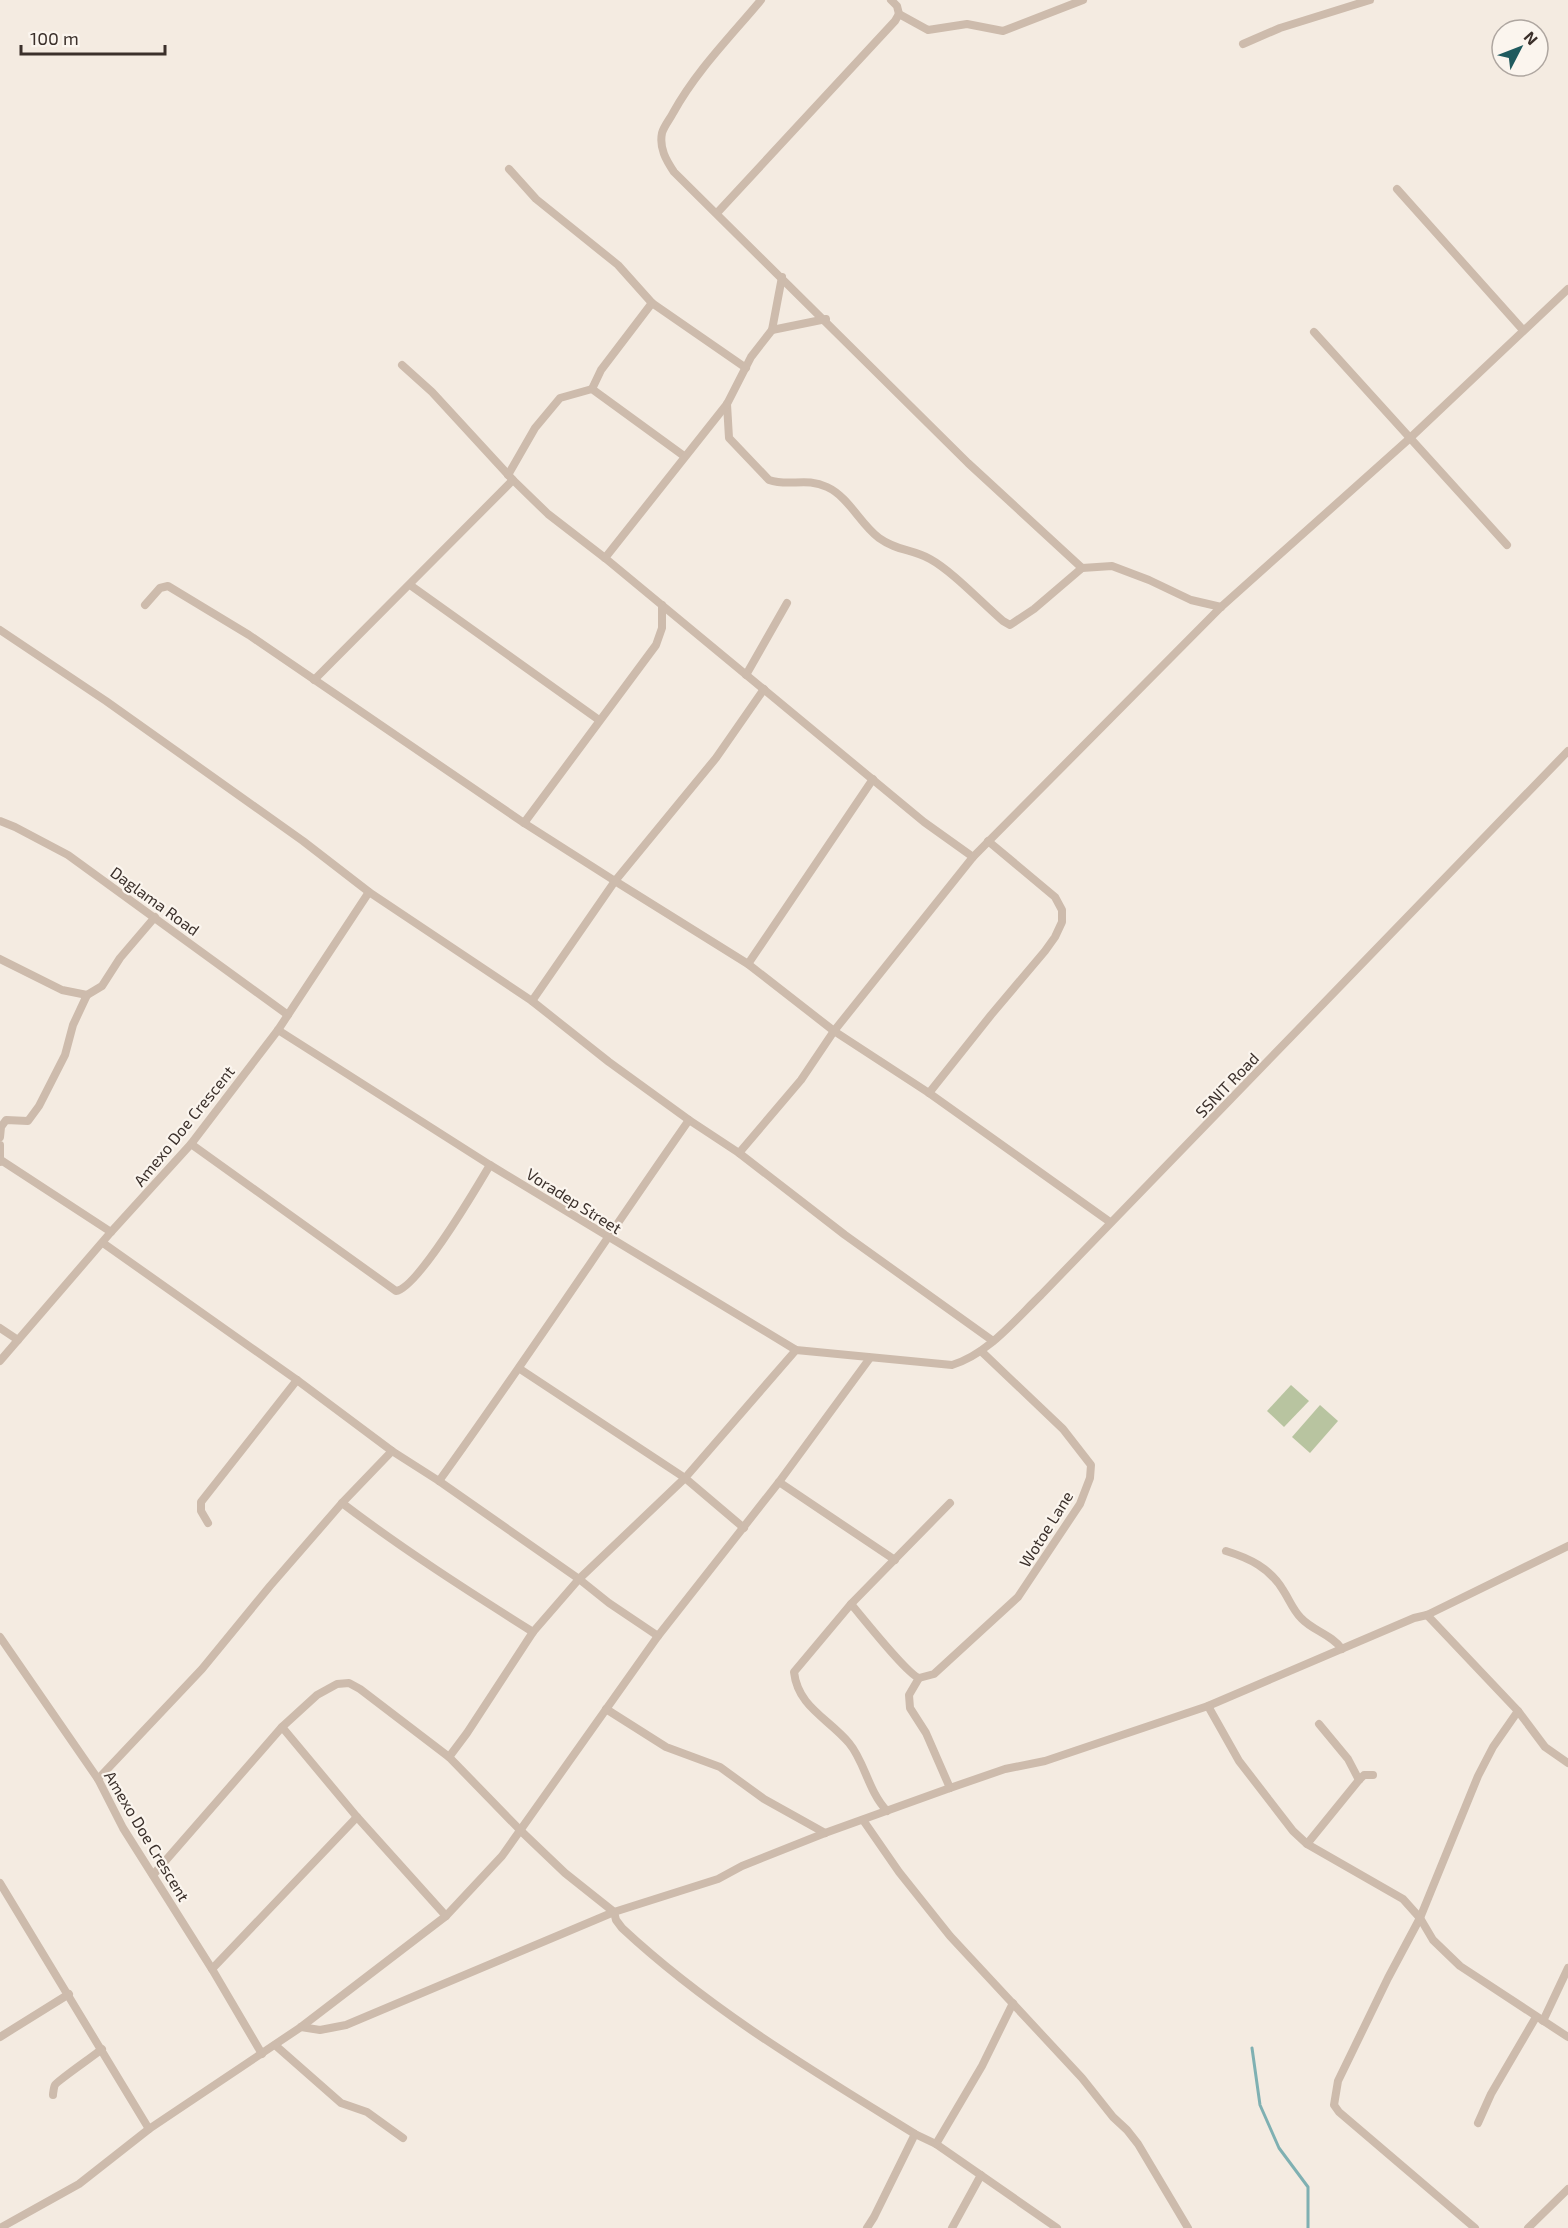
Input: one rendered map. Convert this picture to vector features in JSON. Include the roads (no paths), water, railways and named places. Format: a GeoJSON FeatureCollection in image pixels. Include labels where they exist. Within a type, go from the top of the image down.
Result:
{"type":"FeatureCollection","features":[{"type":"Feature","properties":{"kind":"street"},"geometry":{"type":"LineString","coordinates":[[761,0],[712,57],[677,106],[662,132],[662,148],[674,172],[968,463],[1082,568]]}},
{"type":"Feature","properties":{"kind":"street"},"geometry":{"type":"LineString","coordinates":[[717,213],[895,21],[899,14],[897,6],[891,0]]}},
{"type":"Feature","properties":{"kind":"street"},"geometry":{"type":"LineString","coordinates":[[899,14],[928,30],[967,24],[1003,31],[1083,0]]}},
{"type":"Feature","properties":{"kind":"street"},"geometry":{"type":"LineString","coordinates":[[1243,44],[1280,27],[1370,0]]}},
{"type":"Feature","properties":{"kind":"street"},"geometry":{"type":"LineString","coordinates":[[508,169],[536,200],[618,265],[652,303],[746,368]]}},
{"type":"Feature","properties":{"kind":"street"},"geometry":{"type":"LineString","coordinates":[[1397,189],[1523,330]]}},
{"type":"Feature","properties":{"kind":"street"},"geometry":{"type":"LineString","coordinates":[[605,558],[727,404],[751,357],[772,330],[782,277]]}},
{"type":"Feature","properties":{"kind":"street"},"geometry":{"type":"LineString","coordinates":[[739,1153],[801,1080],[834,1031],[988,841],[1221,607],[1409,439],[1568,289]]}},
{"type":"Feature","properties":{"kind":"street"},"geometry":{"type":"LineString","coordinates":[[314,680],[410,585],[511,478],[535,428],[560,398],[592,389],[601,370],[652,303]]}},
{"type":"Feature","properties":{"kind":"street"},"geometry":{"type":"LineString","coordinates":[[772,330],[826,320]]}},
{"type":"Feature","properties":{"kind":"street"},"geometry":{"type":"LineString","coordinates":[[1314,332],[1507,545]]}},
{"type":"Feature","properties":{"kind":"street"},"geometry":{"type":"LineString","coordinates":[[402,365],[432,392],[511,478],[548,514],[605,558],[924,822],[973,857]]}},
{"type":"Feature","properties":{"kind":"street"},"geometry":{"type":"LineString","coordinates":[[592,389],[684,456]]}},
{"type":"Feature","properties":{"kind":"street"},"geometry":{"type":"LineString","coordinates":[[727,404],[729,438],[769,480],[778,483],[807,480],[829,487],[853,508],[877,537],[895,548],[914,552],[940,565],[1010,625],[1034,609],[1082,568],[1112,566],[1191,600],[1221,607]]}},
{"type":"Feature","properties":{"kind":"street"},"geometry":{"type":"LineString","coordinates":[[410,585],[600,720]]}},
{"type":"Feature","properties":{"kind":"street"},"geometry":{"type":"LineString","coordinates":[[145,605],[160,588],[168,586],[249,635],[524,823],[748,964],[834,1031],[929,1093],[1110,1222]]}},
{"type":"Feature","properties":{"kind":"street"},"geometry":{"type":"LineString","coordinates":[[746,675],[787,603]]}},
{"type":"Feature","properties":{"kind":"street"},"geometry":{"type":"LineString","coordinates":[[524,823],[656,645],[662,628],[662,605]]}},
{"type":"Feature","properties":{"kind":"street"},"geometry":{"type":"LineString","coordinates":[[0,630],[106,700],[303,841],[369,892],[532,1001],[689,1120],[739,1153],[845,1235],[993,1341]]}},
{"type":"Feature","properties":{"kind":"street"},"geometry":{"type":"LineString","coordinates":[[532,1001],[615,881],[716,758],[764,689]]}},
{"type":"Feature","properties":{"kind":"street","name":"SSNIT Road"},"geometry":{"type":"LineString","coordinates":[[870,1358],[952,1365],[967,1360],[993,1341],[1041,1295],[1568,751]]}},
{"type":"Feature","properties":{"kind":"street"},"geometry":{"type":"LineString","coordinates":[[748,964],[873,779]]}},
{"type":"Feature","properties":{"kind":"street","name":"Daglama Road"},"geometry":{"type":"LineString","coordinates":[[0,821],[69,855],[288,1015]]}},
{"type":"Feature","properties":{"kind":"street"},"geometry":{"type":"LineString","coordinates":[[929,1093],[990,1015],[1050,944],[1062,922],[1062,910],[1055,897],[988,841]]}},
{"type":"Feature","properties":{"kind":"street","name":"Amexo Doe Crescent"},"geometry":{"type":"LineString","coordinates":[[0,1360],[191,1144],[278,1030],[369,892]]}},
{"type":"Feature","properties":{"kind":"street"},"geometry":{"type":"LineString","coordinates":[[0,1137],[1,1127],[6,1120],[28,1121],[39,1106],[66,1055],[73,1025],[87,995],[102,986],[120,958],[155,917]]}},
{"type":"Feature","properties":{"kind":"street"},"geometry":{"type":"LineString","coordinates":[[0,959],[62,990],[87,995]]}},
{"type":"Feature","properties":{"kind":"street","name":"Voradep Street"},"geometry":{"type":"LineString","coordinates":[[278,1030],[490,1165],[796,1350],[870,1358]]}},
{"type":"Feature","properties":{"kind":"street"},"geometry":{"type":"LineString","coordinates":[[439,1480],[520,1369],[607,1237],[689,1120]]}},
{"type":"Feature","properties":{"kind":"street"},"geometry":{"type":"LineString","coordinates":[[191,1144],[396,1291],[406,1287],[423,1267],[445,1237],[490,1165]]}},
{"type":"Feature","properties":{"kind":"street"},"geometry":{"type":"LineString","coordinates":[[0,1145],[1,1161],[111,1232]]}},
{"type":"Feature","properties":{"kind":"street"},"geometry":{"type":"LineString","coordinates":[[103,1243],[297,1380],[392,1451],[439,1480],[658,1636]]}},
{"type":"Feature","properties":{"kind":"street"},"geometry":{"type":"LineString","coordinates":[[0,1328],[18,1340]]}},
{"type":"Feature","properties":{"kind":"street"},"geometry":{"type":"LineString","coordinates":[[449,1757],[533,1632],[579,1579],[685,1479],[796,1350]]}},
{"type":"Feature","properties":{"kind":"street","name":"Wotoe Lane"},"geometry":{"type":"LineString","coordinates":[[919,1678],[934,1674],[1018,1597],[1080,1504],[1090,1478],[1091,1465],[1063,1429],[981,1351]]}},
{"type":"Feature","properties":{"kind":"street"},"geometry":{"type":"LineString","coordinates":[[0,2228],[12,2225],[79,2184],[149,2129],[301,2027],[446,1916],[502,1856],[521,1831],[658,1636],[744,1528],[870,1358]]}},
{"type":"Feature","properties":{"kind":"street"},"geometry":{"type":"LineString","coordinates":[[520,1369],[685,1479],[744,1528]]}},
{"type":"Feature","properties":{"kind":"street"},"geometry":{"type":"LineString","coordinates":[[208,1523],[201,1511],[201,1502],[297,1380]]}},
{"type":"Feature","properties":{"kind":"street"},"geometry":{"type":"LineString","coordinates":[[98,1779],[202,1669],[342,1503],[392,1451]]}},
{"type":"Feature","properties":{"kind":"street"},"geometry":{"type":"LineString","coordinates":[[779,1482],[895,1560]]}},
{"type":"Feature","properties":{"kind":"street"},"geometry":{"type":"LineString","coordinates":[[342,1503],[387,1538],[533,1632]]}},
{"type":"Feature","properties":{"kind":"street"},"geometry":{"type":"LineString","coordinates":[[887,1811],[876,1799],[850,1744],[805,1700],[796,1685],[794,1672],[851,1604],[950,1503]]}},
{"type":"Feature","properties":{"kind":"street"},"geometry":{"type":"LineString","coordinates":[[301,2027],[320,2030],[346,2025],[614,1912],[718,1879],[742,1866],[825,1833],[1005,1769],[1045,1761],[1208,1706],[1414,1618],[1427,1615],[1568,1546]]}},
{"type":"Feature","properties":{"kind":"street"},"geometry":{"type":"LineString","coordinates":[[1226,1551],[1254,1561],[1266,1570],[1282,1588],[1301,1618],[1337,1642],[1342,1649]]}},
{"type":"Feature","properties":{"kind":"street"},"geometry":{"type":"LineString","coordinates":[[851,1604],[904,1666],[919,1678],[909,1695],[910,1708],[926,1733],[950,1788]]}},
{"type":"Feature","properties":{"kind":"street"},"geometry":{"type":"LineString","coordinates":[[1427,1615],[1518,1712],[1545,1747],[1568,1763]]}},
{"type":"Feature","properties":{"kind":"street","name":"Amexo Doe Crescent"},"geometry":{"type":"LineString","coordinates":[[0,1637],[98,1779],[123,1828],[212,1969],[262,2054]]}},
{"type":"Feature","properties":{"kind":"street"},"geometry":{"type":"LineString","coordinates":[[153,1875],[282,1727],[317,1695],[338,1684],[349,1683],[449,1757],[565,1873],[614,1912],[622,1928],[698,1993],[777,2048],[915,2134],[936,2144],[1057,2228]]}},
{"type":"Feature","properties":{"kind":"street"},"geometry":{"type":"LineString","coordinates":[[1208,1706],[1239,1761],[1281,1817],[1307,1844],[1403,1899],[1420,1918],[1433,1940],[1460,1966],[1568,2037]]}},
{"type":"Feature","properties":{"kind":"street"},"geometry":{"type":"LineString","coordinates":[[606,1709],[666,1747],[720,1767],[764,1799],[825,1833]]}},
{"type":"Feature","properties":{"kind":"street"},"geometry":{"type":"LineString","coordinates":[[1475,2228],[1349,2122],[1334,2105],[1338,2081],[1420,1918],[1479,1776],[1493,1747],[1518,1712]]}},
{"type":"Feature","properties":{"kind":"street"},"geometry":{"type":"LineString","coordinates":[[1319,1724],[1348,1760],[1359,1780]]}},
{"type":"Feature","properties":{"kind":"street"},"geometry":{"type":"LineString","coordinates":[[282,1727],[357,1817],[446,1916]]}},
{"type":"Feature","properties":{"kind":"street"},"geometry":{"type":"LineString","coordinates":[[1307,1844],[1359,1780],[1364,1775],[1373,1775]]}},
{"type":"Feature","properties":{"kind":"street"},"geometry":{"type":"LineString","coordinates":[[212,1969],[357,1817]]}},
{"type":"Feature","properties":{"kind":"street"},"geometry":{"type":"LineString","coordinates":[[863,1820],[898,1872],[950,1936],[1127,2130],[1138,2144],[1188,2228]]}},
{"type":"Feature","properties":{"kind":"street"},"geometry":{"type":"LineString","coordinates":[[0,1883],[149,2129]]}},
{"type":"Feature","properties":{"kind":"street"},"geometry":{"type":"LineString","coordinates":[[1478,2123],[1495,2088],[1540,2019],[1568,1968]]}},
{"type":"Feature","properties":{"kind":"street"},"geometry":{"type":"LineString","coordinates":[[0,2037],[69,1994]]}},
{"type":"Feature","properties":{"kind":"street"},"geometry":{"type":"LineString","coordinates":[[936,2144],[982,2066],[1013,2003]]}},
{"type":"Feature","properties":{"kind":"street"},"geometry":{"type":"LineString","coordinates":[[275,2045],[341,2103],[367,2112],[403,2138]]}},
{"type":"Feature","properties":{"kind":"street"},"geometry":{"type":"LineString","coordinates":[[53,2095],[54,2085],[102,2049]]}},
{"type":"Feature","properties":{"kind":"street"},"geometry":{"type":"LineString","coordinates":[[867,2228],[915,2134]]}},
{"type":"Feature","properties":{"kind":"street"},"geometry":{"type":"LineString","coordinates":[[952,2228],[981,2175]]}},
{"type":"Feature","properties":{"kind":"street"},"geometry":{"type":"LineString","coordinates":[[1528,2228],[1568,2189]]}},
{"type":"Feature","properties":{"kind":"waterway"},"geometry":{"type":"LineString","coordinates":[[1252,2048],[1260,2105],[1279,2148],[1308,2187],[1308,2228]]}}]}
